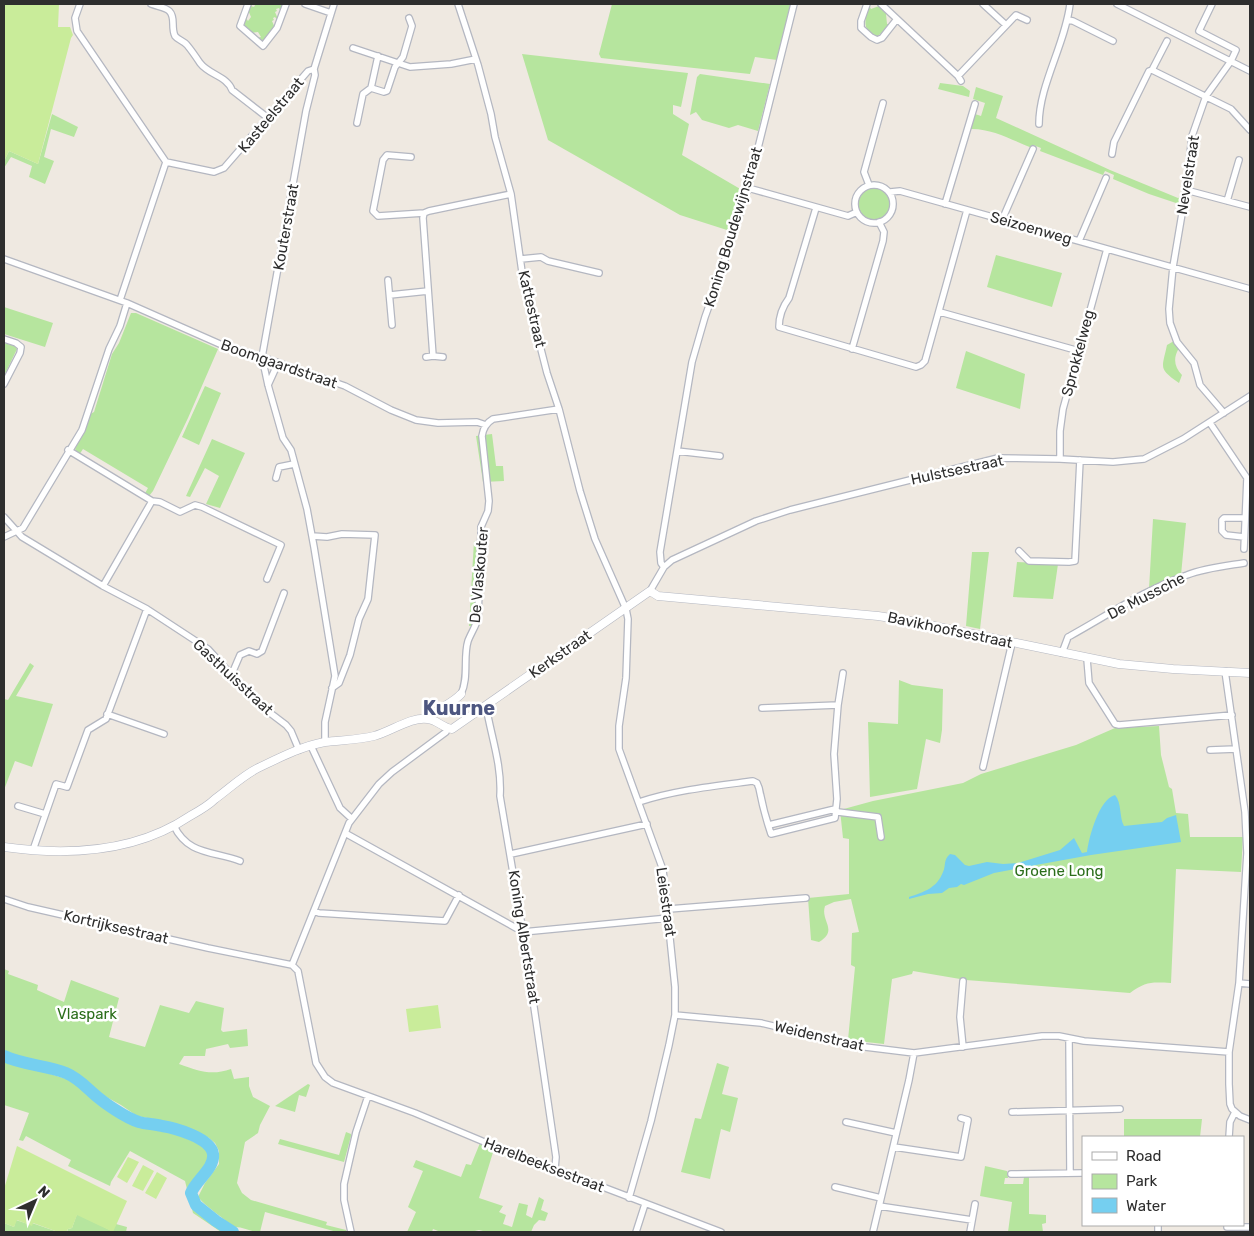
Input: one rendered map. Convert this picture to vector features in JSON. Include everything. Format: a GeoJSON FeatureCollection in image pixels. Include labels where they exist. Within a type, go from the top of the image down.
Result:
{"type":"FeatureCollection","features":[{"type":"Feature","properties":{"kind":"street"},"geometry":{"type":"LineString","coordinates":[[80,4],[75,18],[77,32],[166,162],[120,300]]}},
{"type":"Feature","properties":{"kind":"street"},"geometry":{"type":"LineString","coordinates":[[151,4],[169,10],[172,13],[176,37],[186,44],[201,64],[213,74],[220,76],[232,90],[268,118]]}},
{"type":"Feature","properties":{"kind":"street"},"geometry":{"type":"LineString","coordinates":[[248,4],[240,26],[263,46],[269,41],[277,28],[286,4]]}},
{"type":"Feature","properties":{"kind":"street"},"geometry":{"type":"LineString","coordinates":[[305,4],[331,13]]}},
{"type":"Feature","properties":{"kind":"street","name":"Kasteelstraat"},"geometry":{"type":"LineString","coordinates":[[166,162],[214,172],[232,161],[308,71],[314,68],[334,4]]}},
{"type":"Feature","properties":{"kind":"street","name":"Kattestraat"},"geometry":{"type":"LineString","coordinates":[[458,4],[476,59],[511,194],[523,279],[529,305],[547,373],[559,409],[580,492],[596,539],[626,609]]}},
{"type":"Feature","properties":{"kind":"street","name":"Koning Boudewijnstraat"},"geometry":{"type":"LineString","coordinates":[[664,567],[661,563],[660,552],[695,353],[748,188],[794,4]]}},
{"type":"Feature","properties":{"kind":"street"},"geometry":{"type":"LineString","coordinates":[[867,4],[861,21],[861,28],[871,37],[877,40],[882,38],[897,20]]}},
{"type":"Feature","properties":{"kind":"street"},"geometry":{"type":"LineString","coordinates":[[882,4],[959,79],[1016,15],[1027,20]]}},
{"type":"Feature","properties":{"kind":"street"},"geometry":{"type":"LineString","coordinates":[[983,4],[1006,25]]}},
{"type":"Feature","properties":{"kind":"street"},"geometry":{"type":"LineString","coordinates":[[1039,124],[1039,110],[1068,20],[1070,4]]}},
{"type":"Feature","properties":{"kind":"street"},"geometry":{"type":"LineString","coordinates":[[1117,4],[1250,71]]}},
{"type":"Feature","properties":{"kind":"street"},"geometry":{"type":"LineString","coordinates":[[1212,4],[1199,31],[1236,50],[1231,61]]}},
{"type":"Feature","properties":{"kind":"street"},"geometry":{"type":"LineString","coordinates":[[372,88],[384,92],[387,91],[394,67],[403,57],[412,26],[409,18]]}},
{"type":"Feature","properties":{"kind":"street"},"geometry":{"type":"LineString","coordinates":[[1068,20],[1113,41]]}},
{"type":"Feature","properties":{"kind":"street"},"geometry":{"type":"LineString","coordinates":[[1112,154],[1114,142],[1149,71],[1152,70],[1167,41]]}},
{"type":"Feature","properties":{"kind":"street"},"geometry":{"type":"LineString","coordinates":[[353,48],[410,67],[443,65],[476,59]]}},
{"type":"Feature","properties":{"kind":"street"},"geometry":{"type":"LineString","coordinates":[[357,122],[363,94],[372,88],[378,56]]}},
{"type":"Feature","properties":{"kind":"street","name":"Nevelstraat"},"geometry":{"type":"LineString","coordinates":[[1224,413],[1200,385],[1194,363],[1177,342],[1173,334],[1169,309],[1192,136],[1206,96],[1231,61]]}},
{"type":"Feature","properties":{"kind":"street","name":"Kouterstraat"},"geometry":{"type":"LineString","coordinates":[[314,68],[315,75],[306,112],[262,357],[283,438],[291,450],[312,536],[334,669],[335,676],[325,722],[325,742]]}},
{"type":"Feature","properties":{"kind":"street"},"geometry":{"type":"LineString","coordinates":[[1152,70],[1231,109],[1250,130]]}},
{"type":"Feature","properties":{"kind":"street"},"geometry":{"type":"LineString","coordinates":[[869,185],[864,172],[883,103]]}},
{"type":"Feature","properties":{"kind":"street"},"geometry":{"type":"LineString","coordinates":[[945,204],[975,104]]}},
{"type":"Feature","properties":{"kind":"street"},"geometry":{"type":"LineString","coordinates":[[1002,220],[1033,149]]}},
{"type":"Feature","properties":{"kind":"street"},"geometry":{"type":"LineString","coordinates":[[411,158],[386,155],[383,160],[373,211],[378,216],[424,213],[511,194]]}},
{"type":"Feature","properties":{"kind":"street"},"geometry":{"type":"LineString","coordinates":[[1227,201],[1239,160]]}},
{"type":"Feature","properties":{"kind":"street"},"geometry":{"type":"LineString","coordinates":[[1078,241],[1106,178]]}},
{"type":"Feature","properties":{"kind":"street"},"geometry":{"type":"LineString","coordinates":[[875,184],[886,188],[890,192],[894,204],[892,210],[889,215],[879,222],[867,221],[857,212],[857,196],[860,191],[869,185],[875,184]]}},
{"type":"Feature","properties":{"kind":"street"},"geometry":{"type":"LineString","coordinates":[[748,188],[848,216],[857,212]]}},
{"type":"Feature","properties":{"kind":"street"},"geometry":{"type":"LineString","coordinates":[[1186,190],[1250,208]]}},
{"type":"Feature","properties":{"kind":"street","name":"Seizoenweg"},"geometry":{"type":"LineString","coordinates":[[890,192],[900,191],[1250,289]]}},
{"type":"Feature","properties":{"kind":"street"},"geometry":{"type":"LineString","coordinates":[[816,208],[789,298],[784,305],[779,321],[779,327],[916,367],[921,366],[925,361],[967,210]]}},
{"type":"Feature","properties":{"kind":"street"},"geometry":{"type":"LineString","coordinates":[[424,213],[433,356]]}},
{"type":"Feature","properties":{"kind":"street"},"geometry":{"type":"LineString","coordinates":[[852,349],[884,232],[879,222]]}},
{"type":"Feature","properties":{"kind":"street","name":"Sprokkelweg"},"geometry":{"type":"LineString","coordinates":[[1060,459],[1060,431],[1063,409],[1107,249]]}},
{"type":"Feature","properties":{"kind":"street"},"geometry":{"type":"LineString","coordinates":[[521,259],[541,257],[548,261],[599,273]]}},
{"type":"Feature","properties":{"kind":"street","name":"Boomgaardstraat"},"geometry":{"type":"LineString","coordinates":[[4,259],[127,302],[222,345],[345,386],[391,410],[416,420],[438,423],[478,422],[486,425],[493,419],[559,409]]}},
{"type":"Feature","properties":{"kind":"street"},"geometry":{"type":"LineString","coordinates":[[388,280],[392,325]]}},
{"type":"Feature","properties":{"kind":"street"},"geometry":{"type":"LineString","coordinates":[[390,295],[428,290]]}},
{"type":"Feature","properties":{"kind":"street"},"geometry":{"type":"LineString","coordinates":[[4,537],[22,528],[82,430],[127,302]]}},
{"type":"Feature","properties":{"kind":"street"},"geometry":{"type":"LineString","coordinates":[[940,312],[1079,350]]}},
{"type":"Feature","properties":{"kind":"street"},"geometry":{"type":"LineString","coordinates":[[4,339],[21,347],[20,353],[4,384]]}},
{"type":"Feature","properties":{"kind":"street"},"geometry":{"type":"LineString","coordinates":[[426,358],[433,356],[443,357]]}},
{"type":"Feature","properties":{"kind":"street"},"geometry":{"type":"LineString","coordinates":[[268,385],[278,363]]}},
{"type":"Feature","properties":{"kind":"street","name":"Hulstsestraat"},"geometry":{"type":"LineString","coordinates":[[664,567],[672,560],[756,521],[823,501],[998,458],[1122,462],[1144,459],[1178,443],[1250,396]]}},
{"type":"Feature","properties":{"kind":"street"},"geometry":{"type":"LineString","coordinates":[[1210,423],[1247,478],[1244,549]]}},
{"type":"Feature","properties":{"kind":"street","name":"De Vlaskouter"},"geometry":{"type":"LineString","coordinates":[[461,694],[464,684],[468,640],[476,627],[478,618],[482,527],[488,507],[489,494],[482,436],[486,425]]}},
{"type":"Feature","properties":{"kind":"street"},"geometry":{"type":"LineString","coordinates":[[68,450],[152,501],[160,502],[180,512],[195,506],[202,507],[281,546],[268,579]]}},
{"type":"Feature","properties":{"kind":"street"},"geometry":{"type":"LineString","coordinates":[[677,451],[720,456]]}},
{"type":"Feature","properties":{"kind":"street"},"geometry":{"type":"LineString","coordinates":[[1019,551],[1029,561],[1069,562],[1075,560],[1080,460]]}},
{"type":"Feature","properties":{"kind":"street"},"geometry":{"type":"LineString","coordinates":[[276,478],[279,467],[294,464]]}},
{"type":"Feature","properties":{"kind":"street"},"geometry":{"type":"LineString","coordinates":[[103,586],[152,501]]}},
{"type":"Feature","properties":{"kind":"street","name":"Gasthuisstraat"},"geometry":{"type":"LineString","coordinates":[[4,518],[30,542],[103,586],[147,609],[208,649],[256,703],[286,725],[299,750]]}},
{"type":"Feature","properties":{"kind":"street"},"geometry":{"type":"LineString","coordinates":[[1244,518],[1224,518],[1222,520],[1222,531],[1226,535],[1244,537]]}},
{"type":"Feature","properties":{"kind":"street","name":"Kouterstraat"},"geometry":{"type":"LineString","coordinates":[[312,536],[327,537],[342,534],[375,535],[368,599],[359,619],[350,655],[339,683],[332,688]]}},
{"type":"Feature","properties":{"kind":"street","name":"De Mussche"},"geometry":{"type":"LineString","coordinates":[[1062,653],[1070,636],[1154,590],[1186,575],[1207,569],[1244,563]]}},
{"type":"Feature","properties":{"kind":"street","name":"Kerkstraat"},"geometry":{"type":"LineString","coordinates":[[296,957],[352,818],[379,784],[392,772],[446,732],[447,728],[452,729],[476,713],[650,591],[664,567]]}},
{"type":"Feature","properties":{"kind":"street","name":"Bavikhoofsestraat"},"geometry":{"type":"LineString","coordinates":[[650,591],[658,596],[878,616],[927,624],[1087,659],[1119,664],[1250,673]]}},
{"type":"Feature","properties":{"kind":"street"},"geometry":{"type":"LineString","coordinates":[[229,672],[234,669],[240,655],[249,651],[257,654],[262,651],[284,593]]}},
{"type":"Feature","properties":{"kind":"street"},"geometry":{"type":"LineString","coordinates":[[33,850],[56,784],[66,787],[88,730],[106,719],[147,609]]}},
{"type":"Feature","properties":{"kind":"street","name":"Leiestraat"},"geometry":{"type":"LineString","coordinates":[[626,609],[628,619],[626,678],[618,738],[623,764],[648,824],[664,870],[675,987],[670,1045],[630,1198]]}},
{"type":"Feature","properties":{"kind":"street"},"geometry":{"type":"LineString","coordinates":[[983,767],[1012,643]]}},
{"type":"Feature","properties":{"kind":"street"},"geometry":{"type":"LineString","coordinates":[[1087,659],[1089,683],[1115,724],[1232,714]]}},
{"type":"Feature","properties":{"kind":"street"},"geometry":{"type":"LineString","coordinates":[[1225,671],[1245,812],[1247,845],[1239,983],[1229,1052],[1230,1104],[1235,1112],[1250,1120]]}},
{"type":"Feature","properties":{"kind":"street"},"geometry":{"type":"LineString","coordinates":[[835,809],[837,799],[834,754],[843,673]]}},
{"type":"Feature","properties":{"kind":"street"},"geometry":{"type":"LineString","coordinates":[[428,719],[461,694]]}},
{"type":"Feature","properties":{"kind":"street"},"geometry":{"type":"LineString","coordinates":[[762,708],[838,705]]}},
{"type":"Feature","properties":{"kind":"street","name":"Koning Albertstraat"},"geometry":{"type":"LineString","coordinates":[[486,706],[490,728],[494,735],[501,781],[500,796],[523,930],[556,1157],[555,1168]]}},
{"type":"Feature","properties":{"kind":"street"},"geometry":{"type":"LineString","coordinates":[[108,714],[164,734]]}},
{"type":"Feature","properties":{"kind":"street"},"geometry":{"type":"LineString","coordinates":[[4,847],[72,852],[137,842],[174,826],[216,799],[233,784],[256,769],[299,750],[325,742],[375,736],[418,719],[428,719],[447,728]]}},
{"type":"Feature","properties":{"kind":"street"},"geometry":{"type":"LineString","coordinates":[[311,746],[340,808],[352,818]]}},
{"type":"Feature","properties":{"kind":"street"},"geometry":{"type":"LineString","coordinates":[[1210,750],[1236,749]]}},
{"type":"Feature","properties":{"kind":"street"},"geometry":{"type":"LineString","coordinates":[[639,802],[694,790],[753,781],[757,783],[769,826],[835,809],[838,812],[878,817],[882,837]]}},
{"type":"Feature","properties":{"kind":"street"},"geometry":{"type":"LineString","coordinates":[[18,806],[44,814]]}},
{"type":"Feature","properties":{"kind":"street"},"geometry":{"type":"LineString","coordinates":[[511,854],[648,824]]}},
{"type":"Feature","properties":{"kind":"street"},"geometry":{"type":"LineString","coordinates":[[174,826],[179,836],[191,846],[240,861]]}},
{"type":"Feature","properties":{"kind":"street"},"geometry":{"type":"LineString","coordinates":[[345,833],[516,928],[523,930],[670,918]]}},
{"type":"Feature","properties":{"kind":"street"},"geometry":{"type":"LineString","coordinates":[[314,911],[445,921],[459,895]]}},
{"type":"Feature","properties":{"kind":"street"},"geometry":{"type":"LineString","coordinates":[[669,909],[806,898]]}},
{"type":"Feature","properties":{"kind":"street","name":"Kortrijksestraat"},"geometry":{"type":"LineString","coordinates":[[4,899],[294,966]]}},
{"type":"Feature","properties":{"kind":"street","name":"Harelbeeksestraat"},"geometry":{"type":"LineString","coordinates":[[296,957],[294,966],[316,1063],[319,1070],[330,1082],[416,1113],[482,1141],[720,1232]]}},
{"type":"Feature","properties":{"kind":"street"},"geometry":{"type":"LineString","coordinates":[[963,981],[960,1017],[964,1047]]}},
{"type":"Feature","properties":{"kind":"street"},"geometry":{"type":"LineString","coordinates":[[1239,983],[1250,984]]}},
{"type":"Feature","properties":{"kind":"street","name":"Weidenstraat"},"geometry":{"type":"LineString","coordinates":[[674,1015],[761,1023],[857,1046],[914,1052],[1042,1036],[1229,1052]]}},
{"type":"Feature","properties":{"kind":"street"},"geometry":{"type":"LineString","coordinates":[[1069,1039],[1070,1173]]}},
{"type":"Feature","properties":{"kind":"street"},"geometry":{"type":"LineString","coordinates":[[873,1232],[914,1052]]}},
{"type":"Feature","properties":{"kind":"street"},"geometry":{"type":"LineString","coordinates":[[351,1232],[344,1200],[344,1184],[356,1132],[368,1096]]}},
{"type":"Feature","properties":{"kind":"street"},"geometry":{"type":"LineString","coordinates":[[1012,1112],[1120,1109]]}},
{"type":"Feature","properties":{"kind":"street"},"geometry":{"type":"LineString","coordinates":[[1229,1136],[1230,1122],[1235,1112]]}},
{"type":"Feature","properties":{"kind":"street"},"geometry":{"type":"LineString","coordinates":[[894,1146],[961,1157],[968,1120]]}},
{"type":"Feature","properties":{"kind":"street"},"geometry":{"type":"LineString","coordinates":[[846,1122],[896,1133]]}},
{"type":"Feature","properties":{"kind":"street"},"geometry":{"type":"LineString","coordinates":[[1011,1174],[1082,1173]]}},
{"type":"Feature","properties":{"kind":"street"},"geometry":{"type":"LineString","coordinates":[[835,1187],[881,1198]]}},
{"type":"Feature","properties":{"kind":"street"},"geometry":{"type":"LineString","coordinates":[[636,1232],[645,1204]]}},
{"type":"Feature","properties":{"kind":"street"},"geometry":{"type":"LineString","coordinates":[[970,1232],[975,1204]]}},
{"type":"Feature","properties":{"kind":"street"},"geometry":{"type":"LineString","coordinates":[[879,1206],[972,1220]]}},
{"type":"Feature","properties":{"kind":"street"},"geometry":{"type":"LineString","coordinates":[[1228,1228],[1250,1227]]}},
{"type":"Feature","properties":{"kind":"green space"},"geometry":{"type":"Polygon","coordinates":[[[4,4],[59,4],[58,27],[70,27],[73,35],[38,164],[9,151],[4,161],[4,4]]]}},
{"type":"Feature","properties":{"kind":"green space"},"geometry":{"type":"Polygon","coordinates":[[[250,4],[253,7],[255,6],[254,4],[284,4],[281,12],[279,8],[276,9],[278,21],[275,17],[273,18],[274,20],[272,21],[275,28],[264,41],[257,38],[261,37],[258,32],[251,33],[246,29],[243,22],[245,17],[248,21],[251,17],[248,10],[250,4]]]}},
{"type":"Feature","properties":{"kind":"green space"},"geometry":{"type":"Polygon","coordinates":[[[612,4],[791,4],[777,60],[755,57],[750,74],[601,58],[599,54],[612,4]]]}},
{"type":"Feature","properties":{"kind":"green space"},"geometry":{"type":"Polygon","coordinates":[[[869,5],[871,9],[879,6],[890,13],[886,14],[887,24],[891,24],[877,37],[868,31],[866,27],[869,5]]]}},
{"type":"Feature","properties":{"kind":"green space"},"geometry":{"type":"Polygon","coordinates":[[[522,54],[688,73],[681,107],[673,105],[673,114],[689,124],[682,155],[742,190],[730,231],[680,215],[548,140],[522,54]]]}},
{"type":"Feature","properties":{"kind":"green space"},"geometry":{"type":"Polygon","coordinates":[[[700,74],[770,84],[758,131],[738,125],[729,128],[702,120],[696,112],[690,115],[697,77],[700,74]]]}},
{"type":"Feature","properties":{"kind":"green space"},"geometry":{"type":"Polygon","coordinates":[[[940,83],[963,86],[970,91],[969,97],[938,89],[940,83]]]}},
{"type":"Feature","properties":{"kind":"green space"},"geometry":{"type":"Polygon","coordinates":[[[976,87],[1003,96],[996,118],[1110,170],[1178,198],[1181,197],[1179,204],[1113,179],[1114,175],[1105,171],[1103,175],[1040,151],[1041,148],[1033,145],[1032,148],[994,132],[970,129],[975,114],[981,116],[985,103],[973,99],[976,87]]]}},
{"type":"Feature","properties":{"kind":"green space"},"geometry":{"type":"Polygon","coordinates":[[[52,114],[78,127],[74,137],[51,129],[44,157],[54,161],[45,184],[29,177],[32,166],[11,157],[4,168],[4,161],[9,151],[38,164],[52,114]]]}},
{"type":"Feature","properties":{"kind":"green space"},"geometry":{"type":"Polygon","coordinates":[[[874,188],[880,189],[885,193],[889,198],[889,210],[885,215],[880,219],[874,220],[868,219],[863,215],[859,210],[858,204],[859,198],[863,193],[868,189],[874,188]]]}},
{"type":"Feature","properties":{"kind":"green space"},"geometry":{"type":"Polygon","coordinates":[[[996,255],[1062,273],[1052,307],[987,287],[996,255]]]}},
{"type":"Feature","properties":{"kind":"green space"},"geometry":{"type":"Polygon","coordinates":[[[4,307],[53,323],[45,347],[4,334],[4,307]]]}},
{"type":"Feature","properties":{"kind":"green space"},"geometry":{"type":"Polygon","coordinates":[[[131,313],[136,313],[218,349],[188,418],[149,496],[144,495],[148,488],[83,449],[79,455],[75,449],[90,414],[94,412],[112,354],[119,343],[131,313]]]}},
{"type":"Feature","properties":{"kind":"green space"},"geometry":{"type":"Polygon","coordinates":[[[1174,341],[1179,348],[1175,359],[1176,366],[1182,375],[1179,383],[1163,367],[1167,345],[1174,341]]]}},
{"type":"Feature","properties":{"kind":"green space"},"geometry":{"type":"Polygon","coordinates":[[[4,343],[15,346],[17,349],[4,376],[4,343]]]}},
{"type":"Feature","properties":{"kind":"green space"},"geometry":{"type":"Polygon","coordinates":[[[966,351],[1025,374],[1020,409],[956,388],[966,351]]]}},
{"type":"Feature","properties":{"kind":"green space"},"geometry":{"type":"Polygon","coordinates":[[[205,386],[221,393],[199,445],[182,437],[205,386]]]}},
{"type":"Feature","properties":{"kind":"green space"},"geometry":{"type":"Polygon","coordinates":[[[492,434],[496,466],[503,466],[504,481],[483,482],[476,436],[492,434]]]}},
{"type":"Feature","properties":{"kind":"green space"},"geometry":{"type":"Polygon","coordinates":[[[212,439],[245,453],[220,508],[206,504],[219,476],[205,468],[190,497],[186,496],[212,439]]]}},
{"type":"Feature","properties":{"kind":"green space"},"geometry":{"type":"Polygon","coordinates":[[[1153,519],[1186,523],[1181,575],[1149,589],[1153,519]]]}},
{"type":"Feature","properties":{"kind":"green space"},"geometry":{"type":"Polygon","coordinates":[[[474,541],[479,542],[475,615],[474,626],[469,626],[474,541]]]}},
{"type":"Feature","properties":{"kind":"green space"},"geometry":{"type":"Polygon","coordinates":[[[972,552],[989,552],[980,629],[966,626],[972,552]]]}},
{"type":"Feature","properties":{"kind":"green space"},"geometry":{"type":"Polygon","coordinates":[[[1017,562],[1058,564],[1053,599],[1013,597],[1017,562]]]}},
{"type":"Feature","properties":{"kind":"green space"},"geometry":{"type":"Polygon","coordinates":[[[30,663],[34,666],[16,696],[53,704],[32,767],[15,761],[4,790],[4,699],[8,700],[30,663]]]}},
{"type":"Feature","properties":{"kind":"green space"},"geometry":{"type":"Polygon","coordinates":[[[899,680],[912,685],[943,689],[940,743],[926,739],[917,789],[870,797],[868,722],[898,724],[899,680]]]}},
{"type":"Feature","properties":{"kind":"green space","name":"Groene Long"},"geometry":{"type":"Polygon","coordinates":[[[1159,726],[1161,755],[1169,787],[1172,789],[1176,813],[1188,814],[1190,837],[1243,837],[1241,872],[1176,869],[1171,983],[1149,983],[1140,986],[1130,993],[966,980],[913,971],[912,974],[892,979],[884,1044],[848,1040],[855,967],[851,965],[852,933],[859,932],[851,899],[834,902],[825,906],[824,911],[828,933],[819,942],[811,940],[808,898],[849,894],[849,839],[843,838],[840,810],[873,801],[963,783],[981,774],[1076,745],[1115,728],[1159,726]]]}},
{"type":"Feature","properties":{"kind":"green space","name":"Vlaspark"},"geometry":{"type":"Polygon","coordinates":[[[4,969],[9,971],[8,974],[38,985],[37,990],[64,1002],[71,980],[119,998],[109,1037],[145,1047],[160,1005],[189,1013],[196,1001],[224,1008],[221,1030],[223,1032],[247,1029],[248,1046],[230,1048],[228,1044],[206,1049],[205,1056],[184,1056],[179,1064],[199,1071],[217,1072],[231,1069],[234,1079],[249,1077],[249,1086],[253,1097],[270,1106],[258,1133],[245,1142],[237,1183],[242,1193],[251,1200],[327,1222],[326,1225],[346,1230],[347,1232],[337,1232],[265,1212],[260,1232],[232,1227],[198,1197],[205,1183],[219,1164],[219,1151],[215,1143],[209,1138],[191,1129],[137,1116],[101,1094],[86,1080],[72,1073],[4,1054],[4,969]]]}},
{"type":"Feature","properties":{"kind":"green space"},"geometry":{"type":"Polygon","coordinates":[[[438,1005],[441,1028],[409,1032],[406,1009],[438,1005]]]}},
{"type":"Feature","properties":{"kind":"green space"},"geometry":{"type":"Polygon","coordinates":[[[4,1060],[70,1080],[110,1110],[130,1122],[163,1129],[207,1147],[211,1163],[195,1182],[191,1195],[197,1211],[225,1232],[221,1232],[193,1213],[185,1181],[130,1151],[110,1186],[68,1166],[71,1160],[26,1136],[23,1141],[19,1140],[29,1113],[4,1105],[4,1060]]]}},
{"type":"Feature","properties":{"kind":"green space"},"geometry":{"type":"Polygon","coordinates":[[[717,1063],[729,1067],[722,1094],[738,1098],[730,1132],[721,1129],[710,1179],[681,1172],[695,1118],[701,1119],[717,1063]]]}},
{"type":"Feature","properties":{"kind":"green space"},"geometry":{"type":"Polygon","coordinates":[[[308,1084],[310,1085],[306,1097],[299,1095],[295,1112],[275,1106],[308,1084]]]}},
{"type":"Feature","properties":{"kind":"green space"},"geometry":{"type":"Polygon","coordinates":[[[1124,1119],[1202,1119],[1200,1136],[1124,1136],[1124,1119]]]}},
{"type":"Feature","properties":{"kind":"green space"},"geometry":{"type":"Polygon","coordinates":[[[346,1132],[351,1134],[351,1136],[344,1162],[278,1144],[280,1139],[339,1155],[346,1132]]]}},
{"type":"Feature","properties":{"kind":"green space"},"geometry":{"type":"Polygon","coordinates":[[[480,1143],[494,1149],[479,1198],[503,1206],[499,1212],[506,1215],[503,1224],[512,1227],[519,1203],[528,1205],[526,1215],[532,1218],[539,1197],[544,1200],[541,1210],[548,1213],[545,1221],[539,1220],[531,1232],[487,1232],[479,1230],[456,1233],[433,1229],[432,1232],[407,1232],[416,1212],[408,1207],[423,1171],[413,1167],[416,1160],[461,1177],[466,1164],[471,1165],[480,1143]]]}},
{"type":"Feature","properties":{"kind":"green space"},"geometry":{"type":"Polygon","coordinates":[[[17,1146],[127,1201],[113,1232],[77,1215],[72,1228],[66,1232],[58,1232],[33,1223],[32,1226],[17,1220],[14,1227],[4,1223],[4,1189],[17,1146]]]}},
{"type":"Feature","properties":{"kind":"green space"},"geometry":{"type":"Polygon","coordinates":[[[128,1157],[139,1162],[127,1183],[117,1177],[128,1157]]]}},
{"type":"Feature","properties":{"kind":"green space"},"geometry":{"type":"Polygon","coordinates":[[[143,1165],[154,1171],[143,1191],[132,1186],[143,1165]]]}},
{"type":"Feature","properties":{"kind":"green space"},"geometry":{"type":"Polygon","coordinates":[[[985,1166],[1007,1171],[1008,1178],[1005,1178],[1004,1184],[1023,1184],[1024,1177],[1029,1176],[1029,1214],[1046,1215],[1046,1223],[1042,1224],[1043,1232],[1008,1232],[1012,1202],[980,1196],[985,1166]]]}},
{"type":"Feature","properties":{"kind":"green space"},"geometry":{"type":"Polygon","coordinates":[[[157,1172],[167,1178],[156,1199],[145,1193],[157,1172]]]}},
{"type":"Feature","properties":{"kind":"green space"},"geometry":{"type":"Polygon","coordinates":[[[77,1214],[112,1231],[116,1224],[127,1227],[126,1232],[67,1232],[68,1229],[72,1228],[77,1214]]]}},
{"type":"Feature","properties":{"kind":"green space"},"geometry":{"type":"Polygon","coordinates":[[[16,1220],[31,1225],[32,1223],[58,1232],[4,1232],[4,1223],[14,1227],[16,1220]]]}},
{"type":"Feature","properties":{"kind":"water"},"geometry":{"type":"Polygon","coordinates":[[[1115,795],[1119,802],[1124,826],[1162,822],[1176,815],[1181,842],[1091,855],[994,873],[964,885],[961,884],[957,887],[949,888],[942,893],[928,894],[909,899],[909,897],[934,886],[944,870],[946,858],[950,854],[955,855],[965,865],[969,866],[987,862],[1018,863],[1060,850],[1074,838],[1082,853],[1087,852],[1096,819],[1104,803],[1115,795]]]}},
{"type":"Feature","properties":{"kind":"waterway"},"geometry":{"type":"LineString","coordinates":[[4,1056],[66,1073],[78,1080],[109,1106],[128,1117],[139,1122],[168,1127],[192,1135],[206,1143],[211,1148],[213,1159],[191,1193],[196,1205],[233,1232]]}},
{"type":"Feature","properties":{"kind":"district","name":"Kuurne"},"geometry":{"type":"Point","coordinates":[459,708]}}]}
